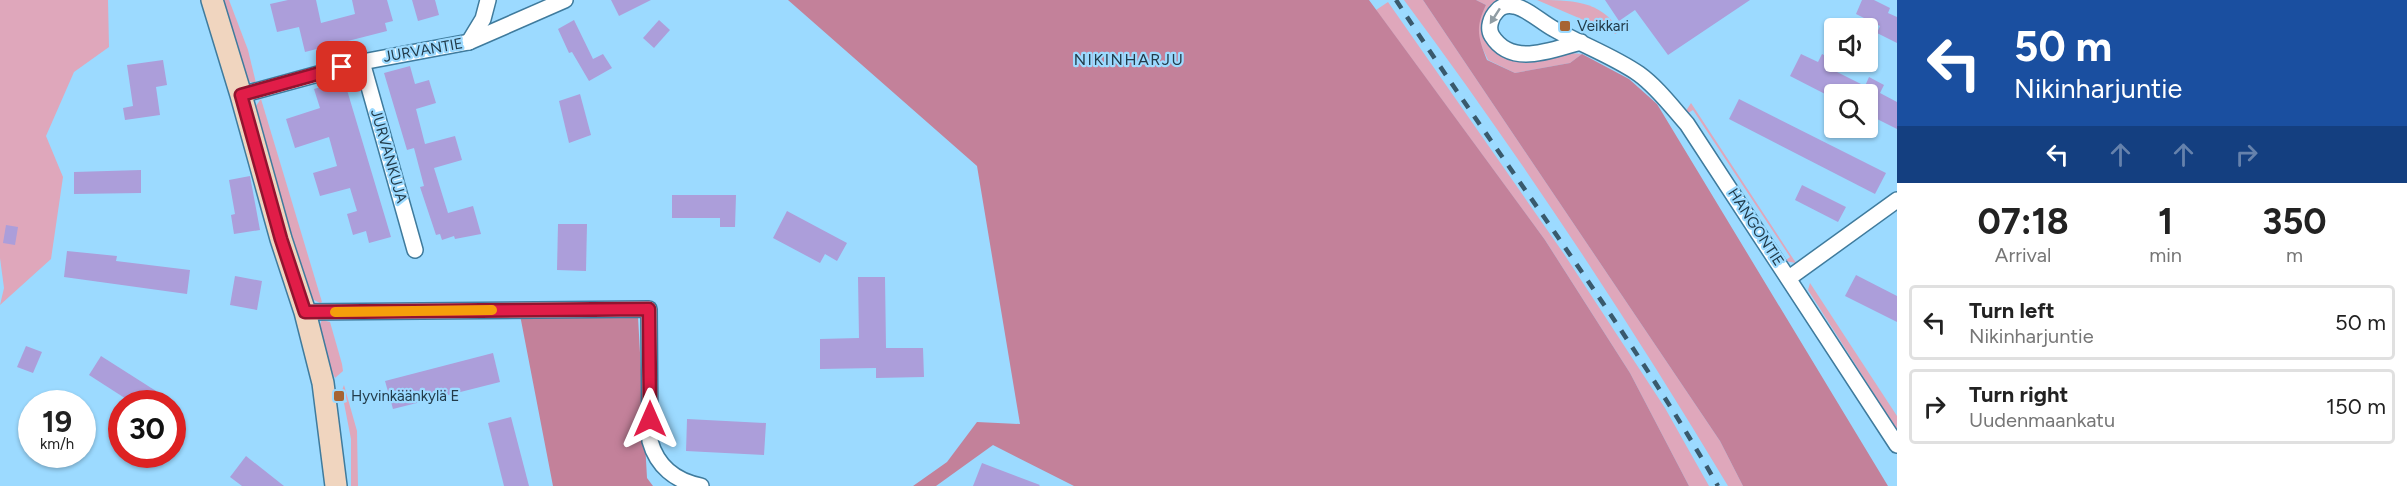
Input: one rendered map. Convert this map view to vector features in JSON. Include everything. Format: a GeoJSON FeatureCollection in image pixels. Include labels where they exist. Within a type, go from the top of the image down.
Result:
{"type":"FeatureCollection","features":[{"type":"Feature","properties":{"kind":"main road"},"geometry":{"type":"LineString","coordinates":[[212,0],[281,239],[305,312],[323,383],[336,486]]}},
{"type":"Feature","properties":{"kind":"street"},"geometry":{"type":"LineString","coordinates":[[469,42],[483,19],[488,0]]}},
{"type":"Feature","properties":{"kind":"street","name":"JURVANTIE"},"geometry":{"type":"LineString","coordinates":[[241,95],[362,62],[469,42],[565,0]]}},
{"type":"Feature","properties":{"kind":"street","name":"HANGONTIE"},"geometry":{"type":"LineString","coordinates":[[1581,42],[1541,53],[1522,54],[1505,48],[1497,41],[1492,36],[1489,25],[1500,8],[1512,6],[1581,42],[1640,75],[1687,123],[1897,445]]}},
{"type":"Feature","properties":{"kind":"street","name":"JURVANKUJA"},"geometry":{"type":"LineString","coordinates":[[362,62],[415,250]]}},
{"type":"Feature","properties":{"kind":"street"},"geometry":{"type":"LineString","coordinates":[[1789,278],[1897,200]]}},
{"type":"Feature","properties":{"kind":"street"},"geometry":{"type":"LineString","coordinates":[[305,312],[649,309],[650,441],[654,455],[663,467],[674,475],[701,486]]}},
{"type":"Feature","properties":{"kind":"shaded area"},"geometry":{"type":"Polygon","coordinates":[[[0,0],[108,0],[109,47],[74,72],[46,136],[63,177],[51,259],[0,305],[4,288],[0,258],[0,0]]]}},
{"type":"Feature","properties":{"kind":"shaded area"},"geometry":{"type":"Polygon","coordinates":[[[222,0],[229,0],[248,50],[256,83],[247,81],[222,0]]]}},
{"type":"Feature","properties":{"kind":"shaded area"},"geometry":{"type":"Polygon","coordinates":[[[788,0],[1369,0],[1545,240],[1630,373],[1689,486],[1074,486],[993,445],[936,486],[913,486],[947,462],[977,422],[1020,424],[977,166],[788,0]]]}},
{"type":"Feature","properties":{"kind":"shaded area"},"geometry":{"type":"Polygon","coordinates":[[[1404,0],[1423,0],[1720,441],[1743,486],[1728,486],[1652,362],[1572,239],[1490,118],[1404,0]]]}},
{"type":"Feature","properties":{"kind":"shaded area"},"geometry":{"type":"Polygon","coordinates":[[[1423,0],[1476,0],[1486,5],[1480,20],[1479,32],[1487,60],[1515,73],[1570,63],[1582,54],[1629,79],[1657,104],[1888,486],[1743,486],[1720,441],[1423,0]]]}},
{"type":"Feature","properties":{"kind":"shaded area"},"geometry":{"type":"Polygon","coordinates":[[[1476,0],[1500,0],[1487,10],[1482,28],[1488,42],[1509,57],[1521,62],[1530,62],[1568,53],[1582,54],[1570,63],[1515,73],[1488,60],[1479,41],[1478,21],[1486,5],[1476,0]]]}},
{"type":"Feature","properties":{"kind":"shaded area"},"geometry":{"type":"Polygon","coordinates":[[[1537,0],[1560,0],[1594,7],[1611,20],[1618,30],[1616,34],[1537,0]]]}},
{"type":"Feature","properties":{"kind":"shaded area"},"geometry":{"type":"Polygon","coordinates":[[[1388,2],[1564,254],[1665,408],[1709,486],[1689,486],[1630,373],[1545,240],[1376,10],[1388,2]]]}},
{"type":"Feature","properties":{"kind":"shaded area"},"geometry":{"type":"Polygon","coordinates":[[[261,99],[322,302],[320,303],[310,298],[255,107],[261,99]]]}},
{"type":"Feature","properties":{"kind":"shaded area"},"geometry":{"type":"Polygon","coordinates":[[[1691,103],[1796,263],[1785,261],[1790,257],[1693,110],[1688,113],[1686,111],[1691,103]]]}},
{"type":"Feature","properties":{"kind":"shaded area"},"geometry":{"type":"Polygon","coordinates":[[[1810,283],[1897,416],[1897,430],[1808,290],[1810,283]]]}},
{"type":"Feature","properties":{"kind":"shaded area"},"geometry":{"type":"Polygon","coordinates":[[[520,315],[638,317],[647,478],[653,486],[553,486],[520,315]]]}},
{"type":"Feature","properties":{"kind":"shaded area"},"geometry":{"type":"Polygon","coordinates":[[[322,320],[330,322],[342,364],[343,371],[335,378],[321,340],[322,320]]]}},
{"type":"Feature","properties":{"kind":"shaded area"},"geometry":{"type":"Polygon","coordinates":[[[344,385],[357,431],[358,486],[351,486],[351,439],[344,403],[347,402],[345,393],[341,393],[344,385]]]}},
{"type":"Feature","properties":{"kind":"building"},"geometry":{"type":"Polygon","coordinates":[[[288,0],[316,0],[321,23],[355,14],[352,0],[387,0],[393,21],[385,23],[387,31],[305,52],[299,27],[277,32],[270,4],[288,0]]]}},
{"type":"Feature","properties":{"kind":"building"},"geometry":{"type":"Polygon","coordinates":[[[412,0],[435,0],[439,15],[418,21],[412,0]]]}},
{"type":"Feature","properties":{"kind":"building"},"geometry":{"type":"Polygon","coordinates":[[[611,0],[651,0],[619,16],[611,0]]]}},
{"type":"Feature","properties":{"kind":"building"},"geometry":{"type":"Polygon","coordinates":[[[1605,0],[1750,0],[1668,55],[1635,10],[1619,21],[1605,0]]]}},
{"type":"Feature","properties":{"kind":"building"},"geometry":{"type":"Polygon","coordinates":[[[1862,0],[1874,0],[1890,8],[1888,13],[1897,17],[1897,43],[1878,34],[1880,26],[1878,18],[1864,18],[1856,14],[1862,0]]]}},
{"type":"Feature","properties":{"kind":"building"},"geometry":{"type":"Polygon","coordinates":[[[574,20],[593,59],[603,54],[612,68],[589,81],[572,52],[569,53],[558,29],[574,20]]]}},
{"type":"Feature","properties":{"kind":"building"},"geometry":{"type":"Polygon","coordinates":[[[659,20],[670,30],[654,48],[643,38],[659,20]]]}},
{"type":"Feature","properties":{"kind":"building"},"geometry":{"type":"Polygon","coordinates":[[[1801,54],[1818,62],[1822,54],[1824,55],[1824,72],[1837,72],[1861,84],[1824,84],[1824,93],[1790,76],[1801,54]]]}},
{"type":"Feature","properties":{"kind":"building"},"geometry":{"type":"Polygon","coordinates":[[[163,60],[167,85],[156,87],[160,115],[125,120],[123,108],[133,106],[127,65],[163,60]]]}},
{"type":"Feature","properties":{"kind":"building"},"geometry":{"type":"Polygon","coordinates":[[[410,66],[415,84],[429,80],[436,103],[416,109],[425,144],[455,136],[462,160],[434,168],[448,213],[473,206],[481,234],[455,239],[454,236],[442,240],[440,234],[436,235],[420,187],[424,186],[414,148],[407,150],[384,73],[410,66]]]}},
{"type":"Feature","properties":{"kind":"building"},"geometry":{"type":"Polygon","coordinates":[[[1869,77],[1884,85],[1880,93],[1897,102],[1897,129],[1878,120],[1878,84],[1866,84],[1869,77]]]}},
{"type":"Feature","properties":{"kind":"building"},"geometry":{"type":"Polygon","coordinates":[[[344,80],[391,237],[369,243],[366,231],[353,235],[347,214],[357,211],[350,188],[320,196],[313,173],[337,166],[329,137],[295,148],[286,119],[320,108],[314,89],[344,80]]]}},
{"type":"Feature","properties":{"kind":"building"},"geometry":{"type":"Polygon","coordinates":[[[580,94],[591,135],[569,143],[559,101],[580,94]]]}},
{"type":"Feature","properties":{"kind":"building"},"geometry":{"type":"Polygon","coordinates":[[[1739,99],[1886,173],[1875,194],[1729,119],[1739,99]]]}},
{"type":"Feature","properties":{"kind":"building"},"geometry":{"type":"Polygon","coordinates":[[[141,170],[141,193],[74,194],[74,172],[141,170]]]}},
{"type":"Feature","properties":{"kind":"building"},"geometry":{"type":"Polygon","coordinates":[[[250,176],[260,230],[234,234],[231,215],[235,214],[229,180],[250,176]]]}},
{"type":"Feature","properties":{"kind":"building"},"geometry":{"type":"Polygon","coordinates":[[[1802,185],[1846,207],[1838,222],[1795,200],[1802,185]]]}},
{"type":"Feature","properties":{"kind":"building"},"geometry":{"type":"Polygon","coordinates":[[[672,195],[736,195],[735,227],[720,227],[720,218],[672,218],[672,195]]]}},
{"type":"Feature","properties":{"kind":"building"},"geometry":{"type":"Polygon","coordinates":[[[787,211],[847,243],[837,261],[825,254],[820,263],[773,238],[787,211]]]}},
{"type":"Feature","properties":{"kind":"building"},"geometry":{"type":"Polygon","coordinates":[[[558,224],[587,224],[586,271],[557,270],[558,224]]]}},
{"type":"Feature","properties":{"kind":"building"},"geometry":{"type":"Polygon","coordinates":[[[6,225],[18,227],[15,245],[3,243],[6,225]]]}},
{"type":"Feature","properties":{"kind":"building"},"geometry":{"type":"Polygon","coordinates":[[[67,251],[117,256],[116,261],[190,270],[187,294],[64,277],[67,251]]]}},
{"type":"Feature","properties":{"kind":"building"},"geometry":{"type":"Polygon","coordinates":[[[1856,275],[1897,296],[1897,322],[1845,296],[1856,275]]]}},
{"type":"Feature","properties":{"kind":"building"},"geometry":{"type":"Polygon","coordinates":[[[235,276],[262,281],[257,310],[230,305],[235,276]]]}},
{"type":"Feature","properties":{"kind":"building"},"geometry":{"type":"Polygon","coordinates":[[[858,277],[885,277],[886,348],[923,348],[924,377],[876,378],[876,368],[820,369],[820,339],[859,338],[858,277]]]}},
{"type":"Feature","properties":{"kind":"building"},"geometry":{"type":"Polygon","coordinates":[[[26,346],[42,352],[33,373],[17,367],[26,346]]]}},
{"type":"Feature","properties":{"kind":"building"},"geometry":{"type":"Polygon","coordinates":[[[493,353],[500,382],[393,409],[385,381],[493,353]]]}},
{"type":"Feature","properties":{"kind":"building"},"geometry":{"type":"Polygon","coordinates":[[[101,356],[154,390],[112,390],[89,375],[101,356]]]}},
{"type":"Feature","properties":{"kind":"building"},"geometry":{"type":"Polygon","coordinates":[[[511,417],[529,486],[504,486],[488,423],[511,417]]]}},
{"type":"Feature","properties":{"kind":"building"},"geometry":{"type":"Polygon","coordinates":[[[687,419],[766,423],[764,455],[686,451],[687,419]]]}},
{"type":"Feature","properties":{"kind":"building"},"geometry":{"type":"Polygon","coordinates":[[[246,456],[284,486],[242,486],[230,477],[246,456]]]}},
{"type":"Feature","properties":{"kind":"building"},"geometry":{"type":"Polygon","coordinates":[[[982,463],[1040,485],[973,486],[982,463]]]}},
{"type":"Feature","properties":{"kind":"railway"},"geometry":{"type":"LineString","coordinates":[[1396,0],[1642,362],[1718,486]]}},
{"type":"Feature","properties":{"kind":"slow traffic"},"geometry":{"type":"LineString","coordinates":[[335,312],[492,310]]}},
{"type":"Feature","properties":{"kind":"place","name":"Veikkari"},"geometry":{"type":"Point","coordinates":[1565,26]}},
{"type":"Feature","properties":{"kind":"place","name":"Hyvinkäänkylä E"},"geometry":{"type":"Point","coordinates":[339,396]}},
{"type":"Feature","properties":{"kind":"district","name":"NIKINHARJU"},"geometry":{"type":"Point","coordinates":[1129,59]}},
{"type":"Feature","properties":{"kind":"route"},"geometry":{"type":"LineString","coordinates":[[342,67],[241,95],[281,239],[305,312],[649,309],[650,419]]}}]}
